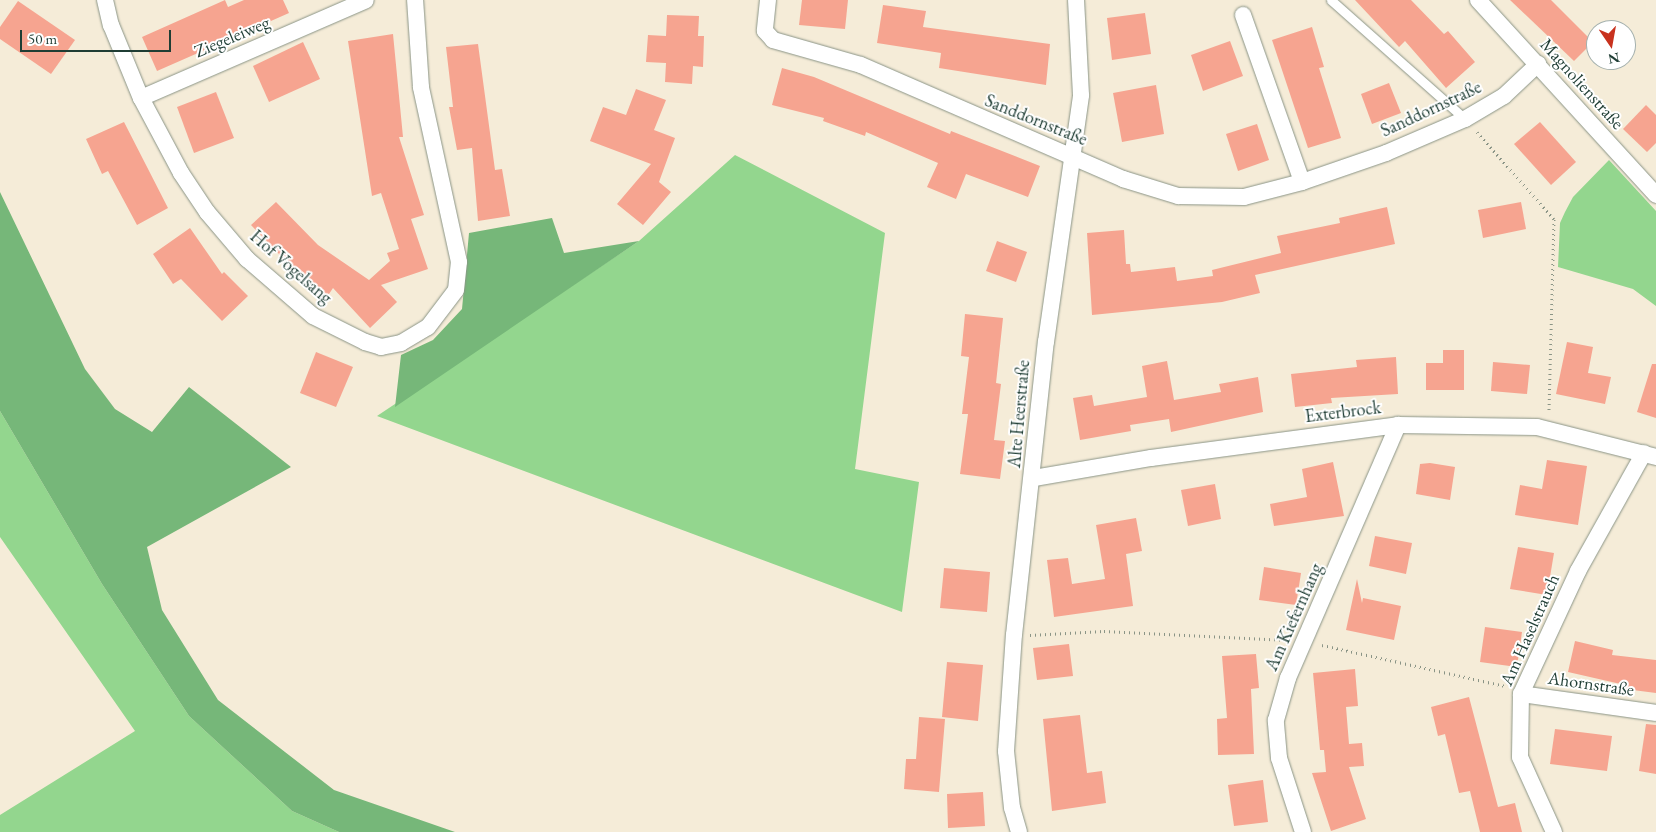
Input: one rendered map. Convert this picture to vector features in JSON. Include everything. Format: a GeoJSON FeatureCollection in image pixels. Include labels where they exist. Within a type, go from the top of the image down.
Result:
{"type":"FeatureCollection","features":[{"type":"Feature","properties":{"kind":"street","name":"Hof Vogelsang"},"geometry":{"type":"LineString","coordinates":[[105,0],[111,25],[141,98],[181,173],[207,212],[247,259],[313,316],[365,342],[382,346],[401,344],[428,327],[447,305],[456,290],[459,262],[421,87],[416,0]]}},
{"type":"Feature","properties":{"kind":"street","name":"Ziegeleiweg"},"geometry":{"type":"LineString","coordinates":[[141,98],[366,0]]}},
{"type":"Feature","properties":{"kind":"street","name":"Sanddornstraße"},"geometry":{"type":"LineString","coordinates":[[768,0],[765,31],[773,40],[861,65],[986,122],[1123,179],[1178,196],[1244,197],[1302,182],[1386,153],[1465,119],[1504,96],[1538,64]]}},
{"type":"Feature","properties":{"kind":"street","name":"Alte Heerstraße"},"geometry":{"type":"LineString","coordinates":[[1018,832],[1012,808],[1006,751],[1014,635],[1034,478],[1053,285],[1074,157],[1081,95],[1076,0]]}},
{"type":"Feature","properties":{"kind":"street","name":"Magnolienstraße"},"geometry":{"type":"LineString","coordinates":[[1478,0],[1656,195]]}},
{"type":"Feature","properties":{"kind":"street"},"geometry":{"type":"LineString","coordinates":[[1242,15],[1302,182]]}},
{"type":"Feature","properties":{"kind":"street","name":"Exterbrock"},"geometry":{"type":"LineString","coordinates":[[1034,478],[1170,455],[1398,425],[1549,430],[1650,455]]}},
{"type":"Feature","properties":{"kind":"street","name":"Am Kiefernhang"},"geometry":{"type":"LineString","coordinates":[[1303,832],[1279,758],[1276,720],[1288,678],[1306,642],[1398,425]]}},
{"type":"Feature","properties":{"kind":"street","name":"Am Haselstrauch"},"geometry":{"type":"LineString","coordinates":[[1554,832],[1520,757],[1520,694],[1578,571],[1650,455]]}},
{"type":"Feature","properties":{"kind":"street","name":"Ahornstraße"},"geometry":{"type":"LineString","coordinates":[[1520,694],[1656,713]]}},
{"type":"Feature","properties":{"kind":"lane"},"geometry":{"type":"LineString","coordinates":[[1331,0],[1465,119]]}},
{"type":"Feature","properties":{"kind":"path"},"geometry":{"type":"LineString","coordinates":[[1465,119],[1554,219],[1549,430]]}},
{"type":"Feature","properties":{"kind":"path"},"geometry":{"type":"LineString","coordinates":[[1014,635],[1104,631],[1306,642],[1500,682],[1520,694]]}},
{"type":"Feature","properties":{"kind":"green space"},"geometry":{"type":"Polygon","coordinates":[[[735,155],[885,233],[855,469],[919,482],[902,612],[377,416],[639,241],[735,155]]]}},
{"type":"Feature","properties":{"kind":"green space"},"geometry":{"type":"Polygon","coordinates":[[[1609,160],[1656,211],[1656,306],[1633,289],[1558,267],[1560,223],[1565,212],[1573,197],[1609,160]]]}},
{"type":"Feature","properties":{"kind":"green space"},"geometry":{"type":"Polygon","coordinates":[[[0,192],[85,369],[115,409],[152,432],[189,387],[291,467],[147,547],[162,610],[218,700],[334,790],[455,832],[339,832],[292,811],[189,716],[102,584],[0,411],[0,192]]]}},
{"type":"Feature","properties":{"kind":"green space"},"geometry":{"type":"Polygon","coordinates":[[[552,218],[564,253],[639,241],[395,407],[401,355],[433,340],[462,309],[469,233],[552,218]]]}},
{"type":"Feature","properties":{"kind":"green space"},"geometry":{"type":"Polygon","coordinates":[[[0,411],[102,584],[189,716],[292,811],[339,832],[0,832],[0,815],[135,731],[0,537],[0,411]]]}},
{"type":"Feature","properties":{"kind":"building"},"geometry":{"type":"Polygon","coordinates":[[[225,0],[228,7],[244,0],[283,0],[289,13],[157,71],[142,37],[225,0]]]}},
{"type":"Feature","properties":{"kind":"building"},"geometry":{"type":"Polygon","coordinates":[[[802,0],[848,0],[845,29],[799,25],[802,0]]]}},
{"type":"Feature","properties":{"kind":"building"},"geometry":{"type":"Polygon","coordinates":[[[1355,0],[1411,0],[1444,34],[1448,31],[1475,62],[1446,88],[1405,41],[1399,47],[1355,0]]]}},
{"type":"Feature","properties":{"kind":"building"},"geometry":{"type":"Polygon","coordinates":[[[1510,0],[1551,0],[1586,35],[1586,49],[1574,61],[1510,0]]]}},
{"type":"Feature","properties":{"kind":"building"},"geometry":{"type":"Polygon","coordinates":[[[18,1],[75,40],[51,74],[0,39],[0,27],[18,1]]]}},
{"type":"Feature","properties":{"kind":"building"},"geometry":{"type":"Polygon","coordinates":[[[883,5],[926,11],[923,27],[1050,44],[1046,85],[939,68],[941,53],[877,43],[883,5]]]}},
{"type":"Feature","properties":{"kind":"building"},"geometry":{"type":"Polygon","coordinates":[[[1145,13],[1151,54],[1112,60],[1107,18],[1145,13]]]}},
{"type":"Feature","properties":{"kind":"building"},"geometry":{"type":"Polygon","coordinates":[[[667,15],[699,16],[698,36],[704,36],[703,67],[693,66],[692,84],[665,82],[666,63],[646,62],[648,35],[666,36],[667,15]]]}},
{"type":"Feature","properties":{"kind":"building"},"geometry":{"type":"Polygon","coordinates":[[[1312,27],[1324,67],[1319,68],[1341,138],[1308,148],[1272,40],[1312,27]]]}},
{"type":"Feature","properties":{"kind":"building"},"geometry":{"type":"Polygon","coordinates":[[[393,34],[403,137],[399,137],[424,215],[411,219],[428,269],[381,285],[397,302],[370,328],[333,288],[327,297],[307,283],[251,225],[276,202],[318,245],[369,280],[390,261],[387,253],[399,249],[381,193],[372,196],[348,41],[393,34]]]}},
{"type":"Feature","properties":{"kind":"building"},"geometry":{"type":"Polygon","coordinates":[[[1230,41],[1243,76],[1203,91],[1191,55],[1230,41]]]}},
{"type":"Feature","properties":{"kind":"building"},"geometry":{"type":"Polygon","coordinates":[[[303,42],[320,79],[269,102],[253,66],[303,42]]]}},
{"type":"Feature","properties":{"kind":"building"},"geometry":{"type":"Polygon","coordinates":[[[478,44],[495,170],[502,169],[510,216],[478,221],[472,148],[457,150],[449,107],[453,107],[446,47],[478,44]]]}},
{"type":"Feature","properties":{"kind":"building"},"geometry":{"type":"Polygon","coordinates":[[[782,68],[814,77],[950,134],[951,131],[1040,166],[1028,197],[966,174],[956,199],[927,187],[938,163],[866,132],[865,136],[823,121],[824,118],[772,105],[782,68]]]}},
{"type":"Feature","properties":{"kind":"building"},"geometry":{"type":"Polygon","coordinates":[[[1389,83],[1401,113],[1372,124],[1361,94],[1389,83]]]}},
{"type":"Feature","properties":{"kind":"building"},"geometry":{"type":"Polygon","coordinates":[[[1156,85],[1164,134],[1122,142],[1113,93],[1156,85]]]}},
{"type":"Feature","properties":{"kind":"building"},"geometry":{"type":"Polygon","coordinates":[[[636,89],[666,100],[654,130],[675,138],[659,182],[671,192],[643,225],[617,204],[651,164],[590,141],[603,107],[626,115],[636,89]]]}},
{"type":"Feature","properties":{"kind":"building"},"geometry":{"type":"Polygon","coordinates":[[[216,92],[234,138],[194,153],[177,107],[216,92]]]}},
{"type":"Feature","properties":{"kind":"building"},"geometry":{"type":"Polygon","coordinates":[[[1646,105],[1656,115],[1656,143],[1647,152],[1623,129],[1646,105]]]}},
{"type":"Feature","properties":{"kind":"building"},"geometry":{"type":"Polygon","coordinates":[[[124,122],[168,208],[137,225],[108,171],[102,174],[86,139],[124,122]]]}},
{"type":"Feature","properties":{"kind":"building"},"geometry":{"type":"Polygon","coordinates":[[[1540,122],[1576,162],[1551,185],[1514,144],[1540,122]]]}},
{"type":"Feature","properties":{"kind":"building"},"geometry":{"type":"Polygon","coordinates":[[[1257,124],[1269,160],[1238,171],[1226,134],[1257,124]]]}},
{"type":"Feature","properties":{"kind":"building"},"geometry":{"type":"Polygon","coordinates":[[[1521,202],[1526,229],[1483,238],[1478,210],[1521,202]]]}},
{"type":"Feature","properties":{"kind":"building"},"geometry":{"type":"Polygon","coordinates":[[[1387,207],[1395,244],[1255,275],[1260,293],[1222,302],[1092,315],[1087,233],[1124,230],[1126,264],[1130,264],[1131,272],[1175,267],[1177,281],[1213,276],[1212,270],[1281,253],[1277,236],[1340,223],[1339,218],[1387,207]]]}},
{"type":"Feature","properties":{"kind":"building"},"geometry":{"type":"Polygon","coordinates":[[[190,228],[222,274],[224,272],[248,296],[222,321],[181,279],[173,284],[153,254],[190,228]]]}},
{"type":"Feature","properties":{"kind":"building"},"geometry":{"type":"Polygon","coordinates":[[[997,241],[1027,252],[1016,282],[986,271],[997,241]]]}},
{"type":"Feature","properties":{"kind":"building"},"geometry":{"type":"Polygon","coordinates":[[[965,314],[1003,318],[996,383],[1001,384],[994,440],[1005,441],[1000,479],[960,474],[968,414],[962,414],[969,357],[961,356],[965,314]]]}},
{"type":"Feature","properties":{"kind":"building"},"geometry":{"type":"Polygon","coordinates":[[[1567,342],[1593,347],[1588,373],[1611,377],[1605,404],[1556,394],[1567,342]]]}},
{"type":"Feature","properties":{"kind":"building"},"geometry":{"type":"Polygon","coordinates":[[[1443,350],[1464,350],[1464,390],[1426,390],[1426,363],[1443,363],[1443,350]]]}},
{"type":"Feature","properties":{"kind":"building"},"geometry":{"type":"Polygon","coordinates":[[[316,352],[353,367],[336,407],[300,393],[316,352]]]}},
{"type":"Feature","properties":{"kind":"building"},"geometry":{"type":"Polygon","coordinates":[[[1396,357],[1398,394],[1331,398],[1332,403],[1295,407],[1291,374],[1357,367],[1356,360],[1396,357]]]}},
{"type":"Feature","properties":{"kind":"building"},"geometry":{"type":"Polygon","coordinates":[[[1167,361],[1174,400],[1221,392],[1219,384],[1258,377],[1263,412],[1171,432],[1169,419],[1130,425],[1131,431],[1080,440],[1073,398],[1092,395],[1094,406],[1147,397],[1142,366],[1167,361]]]}},
{"type":"Feature","properties":{"kind":"building"},"geometry":{"type":"Polygon","coordinates":[[[1493,362],[1530,365],[1527,394],[1491,391],[1493,362]]]}},
{"type":"Feature","properties":{"kind":"building"},"geometry":{"type":"Polygon","coordinates":[[[1652,364],[1656,364],[1656,418],[1637,412],[1652,364]]]}},
{"type":"Feature","properties":{"kind":"building"},"geometry":{"type":"Polygon","coordinates":[[[1547,460],[1587,466],[1578,525],[1515,515],[1520,485],[1542,489],[1547,460]]]}},
{"type":"Feature","properties":{"kind":"building"},"geometry":{"type":"Polygon","coordinates":[[[1333,462],[1344,516],[1274,526],[1270,504],[1307,497],[1302,469],[1333,462]]]}},
{"type":"Feature","properties":{"kind":"building"},"geometry":{"type":"Polygon","coordinates":[[[1430,463],[1455,467],[1450,500],[1416,494],[1420,464],[1430,463]]]}},
{"type":"Feature","properties":{"kind":"building"},"geometry":{"type":"Polygon","coordinates":[[[1215,484],[1221,519],[1188,526],[1181,490],[1215,484]]]}},
{"type":"Feature","properties":{"kind":"building"},"geometry":{"type":"Polygon","coordinates":[[[1136,518],[1142,551],[1126,554],[1133,606],[1054,617],[1047,560],[1068,558],[1072,584],[1105,579],[1096,525],[1136,518]]]}},
{"type":"Feature","properties":{"kind":"building"},"geometry":{"type":"Polygon","coordinates":[[[1375,536],[1412,543],[1406,574],[1369,566],[1375,536]]]}},
{"type":"Feature","properties":{"kind":"building"},"geometry":{"type":"Polygon","coordinates":[[[1518,547],[1554,553],[1547,595],[1510,589],[1518,547]]]}},
{"type":"Feature","properties":{"kind":"building"},"geometry":{"type":"Polygon","coordinates":[[[1264,567],[1301,573],[1296,605],[1259,600],[1264,567]]]}},
{"type":"Feature","properties":{"kind":"building"},"geometry":{"type":"Polygon","coordinates":[[[944,568],[990,572],[987,612],[940,608],[944,568]]]}},
{"type":"Feature","properties":{"kind":"building"},"geometry":{"type":"Polygon","coordinates":[[[1357,579],[1362,603],[1363,598],[1401,606],[1394,640],[1346,630],[1357,579]]]}},
{"type":"Feature","properties":{"kind":"building"},"geometry":{"type":"Polygon","coordinates":[[[1485,627],[1522,632],[1517,667],[1480,662],[1485,627]]]}},
{"type":"Feature","properties":{"kind":"building"},"geometry":{"type":"Polygon","coordinates":[[[1575,641],[1613,650],[1612,655],[1656,660],[1656,693],[1625,689],[1625,685],[1568,672],[1575,641]]]}},
{"type":"Feature","properties":{"kind":"building"},"geometry":{"type":"Polygon","coordinates":[[[1069,644],[1073,676],[1037,680],[1033,648],[1069,644]]]}},
{"type":"Feature","properties":{"kind":"building"},"geometry":{"type":"Polygon","coordinates":[[[1256,654],[1259,688],[1251,689],[1254,754],[1218,755],[1217,719],[1227,718],[1222,656],[1256,654]]]}},
{"type":"Feature","properties":{"kind":"building"},"geometry":{"type":"Polygon","coordinates":[[[947,662],[983,665],[978,721],[942,717],[947,662]]]}},
{"type":"Feature","properties":{"kind":"building"},"geometry":{"type":"Polygon","coordinates":[[[1355,669],[1358,706],[1346,707],[1349,744],[1362,743],[1364,766],[1349,767],[1366,819],[1331,831],[1312,773],[1326,772],[1324,750],[1320,750],[1313,673],[1355,669]]]}},
{"type":"Feature","properties":{"kind":"building"},"geometry":{"type":"Polygon","coordinates":[[[1469,697],[1498,807],[1515,803],[1522,832],[1480,832],[1470,791],[1459,793],[1445,734],[1438,736],[1431,707],[1469,697]]]}},
{"type":"Feature","properties":{"kind":"building"},"geometry":{"type":"Polygon","coordinates":[[[1080,715],[1087,773],[1102,771],[1106,803],[1052,811],[1043,719],[1080,715]]]}},
{"type":"Feature","properties":{"kind":"building"},"geometry":{"type":"Polygon","coordinates":[[[919,717],[945,719],[939,792],[904,789],[906,759],[916,759],[919,717]]]}},
{"type":"Feature","properties":{"kind":"building"},"geometry":{"type":"Polygon","coordinates":[[[1646,724],[1656,725],[1656,774],[1639,771],[1646,724]]]}},
{"type":"Feature","properties":{"kind":"building"},"geometry":{"type":"Polygon","coordinates":[[[1555,729],[1612,736],[1607,771],[1550,764],[1555,729]]]}},
{"type":"Feature","properties":{"kind":"building"},"geometry":{"type":"Polygon","coordinates":[[[1263,780],[1268,822],[1234,826],[1228,785],[1263,780]]]}},
{"type":"Feature","properties":{"kind":"building"},"geometry":{"type":"Polygon","coordinates":[[[983,792],[985,826],[948,828],[947,794],[983,792]]]}}]}
